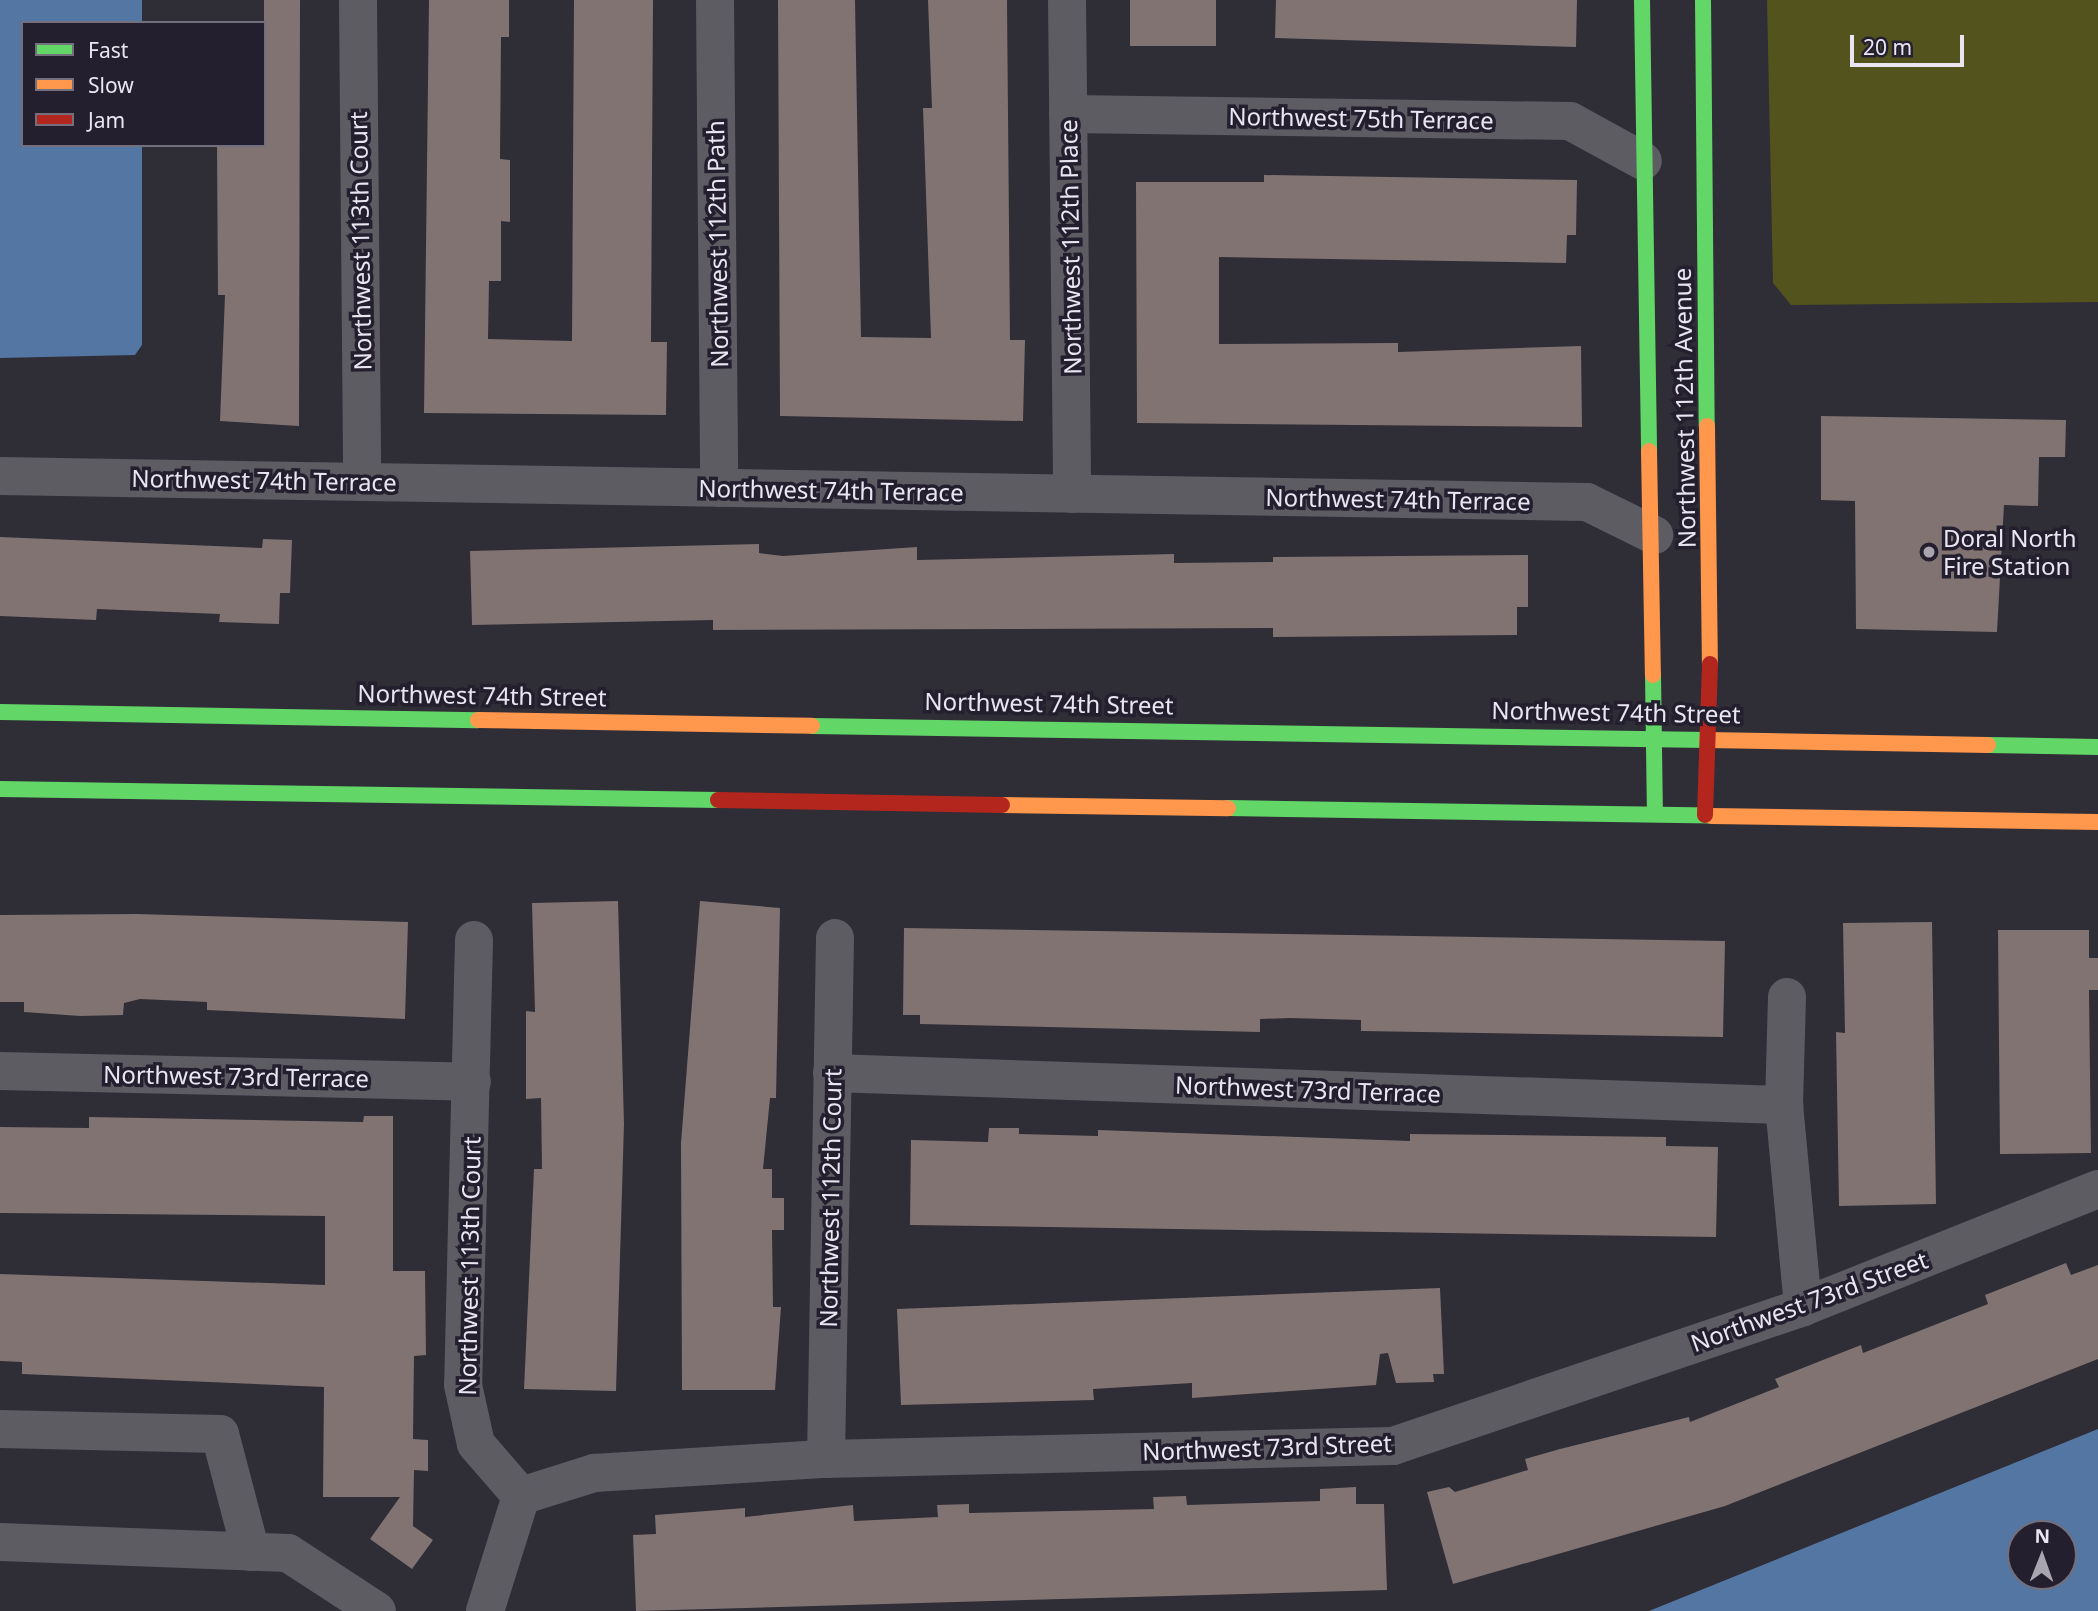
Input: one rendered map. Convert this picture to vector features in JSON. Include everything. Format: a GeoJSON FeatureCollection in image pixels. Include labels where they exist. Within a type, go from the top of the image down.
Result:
{"type":"FeatureCollection","features":[{"type":"Feature","properties":{"kind":"main road","name":"Northwest 112th Avenue"},"geometry":{"type":"LineString","coordinates":[[1642,0],[1643,161],[1654,535],[1655,814]]}},
{"type":"Feature","properties":{"kind":"main road","name":"Northwest 112th Avenue"},"geometry":{"type":"LineString","coordinates":[[1703,0],[1708,737],[1705,815]]}},
{"type":"Feature","properties":{"kind":"main road","name":"Northwest 74th Street"},"geometry":{"type":"LineString","coordinates":[[0,712],[1656,736],[2098,747]]}},
{"type":"Feature","properties":{"kind":"main road"},"geometry":{"type":"LineString","coordinates":[[0,789],[2098,821]]}},
{"type":"Feature","properties":{"kind":"street","name":"Northwest 113th Court"},"geometry":{"type":"LineString","coordinates":[[358,0],[362,482]]}},
{"type":"Feature","properties":{"kind":"street","name":"Northwest 112th Path"},"geometry":{"type":"LineString","coordinates":[[715,0],[719,488]]}},
{"type":"Feature","properties":{"kind":"street","name":"Northwest 112th Place"},"geometry":{"type":"LineString","coordinates":[[1067,0],[1072,494]]}},
{"type":"Feature","properties":{"kind":"street","name":"Northwest 75th Terrace"},"geometry":{"type":"LineString","coordinates":[[1068,114],[1570,121],[1643,161]]}},
{"type":"Feature","properties":{"kind":"street","name":"Northwest 74th Terrace"},"geometry":{"type":"LineString","coordinates":[[0,476],[1580,502],[1603,506],[1654,535]]}},
{"type":"Feature","properties":{"kind":"street","name":"Northwest 112th Court"},"geometry":{"type":"LineString","coordinates":[[826,1459],[835,938]]}},
{"type":"Feature","properties":{"kind":"street","name":"Northwest 113th Court"},"geometry":{"type":"LineString","coordinates":[[474,940],[463,1385],[476,1444],[520,1496]]}},
{"type":"Feature","properties":{"kind":"street"},"geometry":{"type":"LineString","coordinates":[[1787,997],[1784,1105],[1803,1307]]}},
{"type":"Feature","properties":{"kind":"street","name":"Northwest 73rd Terrace"},"geometry":{"type":"LineString","coordinates":[[0,1071],[472,1082]]}},
{"type":"Feature","properties":{"kind":"street","name":"Northwest 73rd Terrace"},"geometry":{"type":"LineString","coordinates":[[832,1073],[1784,1105]]}},
{"type":"Feature","properties":{"kind":"street","name":"Northwest 73rd Street"},"geometry":{"type":"LineString","coordinates":[[520,1496],[594,1474],[826,1459],[1393,1446],[1803,1307],[2098,1189]]}},
{"type":"Feature","properties":{"kind":"street"},"geometry":{"type":"LineString","coordinates":[[0,1429],[220,1434],[251,1552]]}},
{"type":"Feature","properties":{"kind":"street"},"geometry":{"type":"LineString","coordinates":[[485,1611],[520,1496]]}},
{"type":"Feature","properties":{"kind":"street"},"geometry":{"type":"LineString","coordinates":[[0,1542],[288,1553],[377,1611]]}},
{"type":"Feature","properties":{"kind":"shaded area"},"geometry":{"type":"Polygon","coordinates":[[[1767,0],[2098,0],[2098,302],[1791,305],[1773,283],[1767,0]]]}},
{"type":"Feature","properties":{"kind":"water"},"geometry":{"type":"Polygon","coordinates":[[[0,0],[142,0],[142,21],[21,21],[21,147],[142,147],[142,345],[135,355],[0,358],[0,0]]]}},
{"type":"Feature","properties":{"kind":"water"},"geometry":{"type":"Polygon","coordinates":[[[2098,1429],[2098,1611],[1649,1611],[2098,1429]]]}},
{"type":"Feature","properties":{"kind":"building"},"geometry":{"type":"Polygon","coordinates":[[[264,0],[300,0],[299,426],[220,421],[225,295],[218,295],[217,147],[266,147],[264,0]]]}},
{"type":"Feature","properties":{"kind":"building"},"geometry":{"type":"Polygon","coordinates":[[[429,0],[509,0],[509,37],[501,37],[500,159],[510,160],[510,222],[501,221],[501,281],[489,281],[488,339],[572,341],[574,0],[653,0],[651,342],[667,342],[666,415],[424,413],[429,0]]]}},
{"type":"Feature","properties":{"kind":"building"},"geometry":{"type":"Polygon","coordinates":[[[778,0],[855,0],[861,337],[931,338],[923,108],[932,108],[928,0],[1007,0],[1010,340],[1025,340],[1023,421],[780,416],[778,0]]]}},
{"type":"Feature","properties":{"kind":"building"},"geometry":{"type":"Polygon","coordinates":[[[1130,0],[1216,0],[1216,46],[1130,46],[1130,0]]]}},
{"type":"Feature","properties":{"kind":"building"},"geometry":{"type":"Polygon","coordinates":[[[1276,0],[1577,0],[1576,47],[1275,38],[1276,0]]]}},
{"type":"Feature","properties":{"kind":"building"},"geometry":{"type":"Polygon","coordinates":[[[1264,175],[1577,180],[1576,235],[1567,235],[1566,263],[1219,257],[1219,344],[1398,343],[1398,352],[1581,346],[1582,427],[1137,423],[1136,182],[1264,182],[1264,175]]]}},
{"type":"Feature","properties":{"kind":"building","name":"Doral North Fire Station"},"geometry":{"type":"Polygon","coordinates":[[[1821,416],[2066,420],[2065,457],[2039,457],[2038,506],[2004,505],[1997,632],[1856,629],[1855,501],[1821,500],[1821,416]]]}},
{"type":"Feature","properties":{"kind":"building"},"geometry":{"type":"Polygon","coordinates":[[[0,537],[262,548],[263,539],[292,540],[290,593],[280,593],[279,624],[219,622],[220,614],[97,609],[96,620],[0,616],[0,537]]]}},
{"type":"Feature","properties":{"kind":"building"},"geometry":{"type":"Polygon","coordinates":[[[759,544],[759,553],[783,556],[917,547],[917,560],[1174,554],[1174,563],[1273,562],[1273,557],[1528,555],[1528,607],[1517,607],[1517,635],[1273,637],[1273,628],[713,630],[713,620],[472,625],[470,551],[759,544]]]}},
{"type":"Feature","properties":{"kind":"building"},"geometry":{"type":"Polygon","coordinates":[[[618,901],[624,1124],[616,1391],[524,1389],[534,1169],[542,1169],[541,1098],[526,1099],[526,1011],[535,1012],[532,903],[618,901]]]}},
{"type":"Feature","properties":{"kind":"building"},"geometry":{"type":"Polygon","coordinates":[[[700,901],[780,908],[776,1098],[770,1098],[763,1169],[772,1169],[772,1198],[784,1198],[784,1230],[772,1230],[773,1307],[781,1307],[775,1390],[682,1390],[681,1143],[700,901]]]}},
{"type":"Feature","properties":{"kind":"building"},"geometry":{"type":"Polygon","coordinates":[[[137,914],[408,922],[405,1019],[207,1010],[207,1002],[140,999],[124,1003],[123,1015],[80,1016],[24,1012],[24,1002],[0,1002],[0,915],[137,914]]]}},
{"type":"Feature","properties":{"kind":"building"},"geometry":{"type":"Polygon","coordinates":[[[1932,922],[1936,1204],[1839,1206],[1836,1032],[1845,1033],[1843,923],[1932,922]]]}},
{"type":"Feature","properties":{"kind":"building"},"geometry":{"type":"Polygon","coordinates":[[[904,928],[1725,941],[1723,1037],[1361,1031],[1361,1020],[1290,1018],[1260,1019],[1260,1032],[920,1024],[920,1015],[903,1015],[904,928]]]}},
{"type":"Feature","properties":{"kind":"building"},"geometry":{"type":"Polygon","coordinates":[[[1998,930],[2089,930],[2089,958],[2098,958],[2098,990],[2089,990],[2091,1153],[2000,1154],[1998,930]]]}},
{"type":"Feature","properties":{"kind":"building"},"geometry":{"type":"Polygon","coordinates":[[[364,1116],[393,1116],[393,1271],[425,1271],[426,1355],[414,1356],[413,1439],[428,1440],[428,1471],[414,1470],[413,1526],[433,1540],[412,1569],[370,1539],[400,1497],[323,1497],[324,1387],[22,1374],[22,1362],[0,1361],[0,1274],[325,1285],[325,1216],[0,1213],[0,1127],[89,1128],[89,1117],[363,1122],[364,1116]]]}},
{"type":"Feature","properties":{"kind":"building"},"geometry":{"type":"Polygon","coordinates":[[[989,1128],[1019,1128],[1019,1134],[1098,1136],[1098,1130],[1410,1141],[1410,1134],[1666,1137],[1666,1146],[1718,1147],[1716,1237],[910,1225],[911,1140],[988,1142],[989,1128]]]}},
{"type":"Feature","properties":{"kind":"building"},"geometry":{"type":"Polygon","coordinates":[[[2066,1263],[2071,1275],[2098,1265],[2098,1359],[1725,1506],[1453,1584],[1427,1492],[1449,1487],[1455,1492],[1528,1470],[1525,1459],[1560,1449],[1689,1417],[1690,1422],[1779,1387],[1775,1379],[1828,1358],[1861,1345],[1863,1353],[1988,1304],[1985,1295],[2066,1263]]]}},
{"type":"Feature","properties":{"kind":"building"},"geometry":{"type":"Polygon","coordinates":[[[1440,1288],[1444,1374],[1433,1374],[1434,1382],[1396,1383],[1388,1353],[1380,1354],[1376,1385],[1192,1398],[1192,1383],[1093,1389],[1094,1400],[901,1405],[897,1309],[1440,1288]]]}},
{"type":"Feature","properties":{"kind":"building"},"geometry":{"type":"Polygon","coordinates":[[[1356,1487],[1356,1504],[1384,1504],[1387,1590],[636,1611],[633,1535],[656,1534],[655,1515],[745,1508],[745,1517],[853,1505],[854,1521],[938,1517],[937,1505],[969,1504],[969,1513],[1154,1509],[1153,1497],[1186,1496],[1187,1505],[1320,1501],[1320,1489],[1356,1487]]]}},
{"type":"Feature","properties":{"kind":"traffic: fast"},"geometry":{"type":"LineString","coordinates":[[1642,0],[1649,451]]}},
{"type":"Feature","properties":{"kind":"traffic: fast"},"geometry":{"type":"LineString","coordinates":[[1703,0],[1707,426]]}},
{"type":"Feature","properties":{"kind":"traffic: fast"},"geometry":{"type":"LineString","coordinates":[[1653,675],[1655,814]]}},
{"type":"Feature","properties":{"kind":"traffic: fast"},"geometry":{"type":"LineString","coordinates":[[0,712],[478,720]]}},
{"type":"Feature","properties":{"kind":"traffic: fast"},"geometry":{"type":"LineString","coordinates":[[812,726],[1707,740]]}},
{"type":"Feature","properties":{"kind":"traffic: fast"},"geometry":{"type":"LineString","coordinates":[[1988,745],[2098,747]]}},
{"type":"Feature","properties":{"kind":"traffic: fast"},"geometry":{"type":"LineString","coordinates":[[0,789],[718,800]]}},
{"type":"Feature","properties":{"kind":"traffic: fast"},"geometry":{"type":"LineString","coordinates":[[1228,808],[1711,816]]}},
{"type":"Feature","properties":{"kind":"traffic: slow"},"geometry":{"type":"LineString","coordinates":[[1707,426],[1710,664]]}},
{"type":"Feature","properties":{"kind":"traffic: slow"},"geometry":{"type":"LineString","coordinates":[[1649,451],[1653,675]]}},
{"type":"Feature","properties":{"kind":"traffic: slow"},"geometry":{"type":"LineString","coordinates":[[478,720],[812,726]]}},
{"type":"Feature","properties":{"kind":"traffic: slow"},"geometry":{"type":"LineString","coordinates":[[1707,740],[1988,745]]}},
{"type":"Feature","properties":{"kind":"traffic: slow"},"geometry":{"type":"LineString","coordinates":[[1002,805],[1228,808]]}},
{"type":"Feature","properties":{"kind":"traffic: slow"},"geometry":{"type":"LineString","coordinates":[[1711,816],[2098,822]]}},
{"type":"Feature","properties":{"kind":"traffic: jam"},"geometry":{"type":"LineString","coordinates":[[1705,815],[1710,664]]}},
{"type":"Feature","properties":{"kind":"traffic: jam"},"geometry":{"type":"LineString","coordinates":[[718,800],[1002,805]]}},
{"type":"Feature","properties":{"kind":"place","name":"Doral North Fire Station"},"geometry":{"type":"Point","coordinates":[1929,552]}}]}
